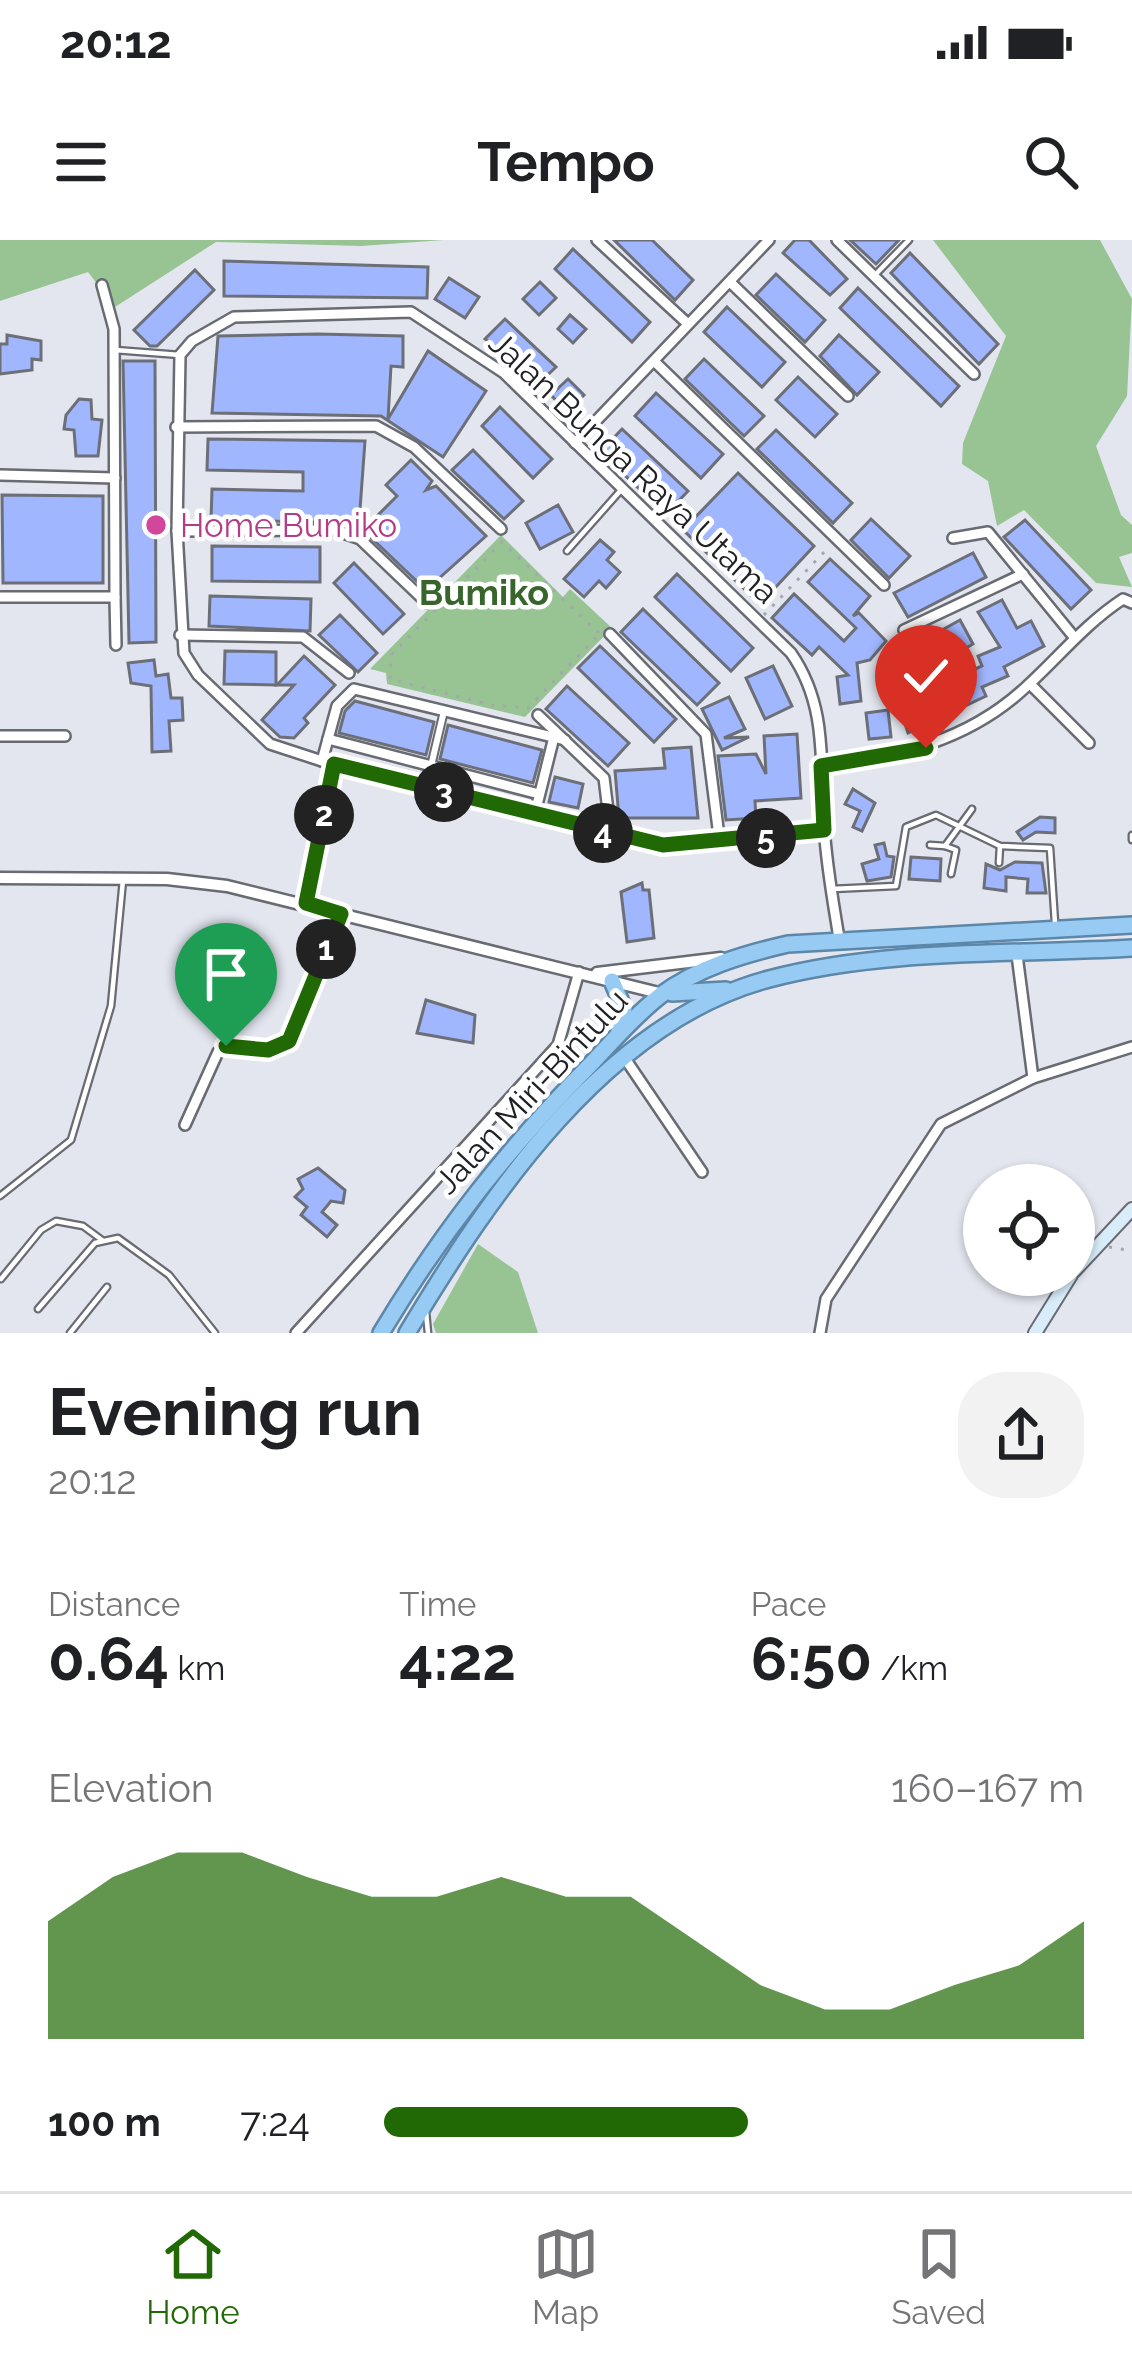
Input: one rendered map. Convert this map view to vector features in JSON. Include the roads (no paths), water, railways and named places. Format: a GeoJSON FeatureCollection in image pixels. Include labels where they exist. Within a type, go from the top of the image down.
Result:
{"type":"FeatureCollection","features":[{"type":"Feature","properties":{"kind":"highway","name":"Jalan Miri-Bintulu"},"geometry":{"type":"LineString","coordinates":[[381,1333],[427,1254],[468,1201],[616,1037],[663,994],[738,955],[839,938],[1132,925]]}},
{"type":"Feature","properties":{"kind":"highway","name":"Jalan Miri-Bintulu"},"geometry":{"type":"LineString","coordinates":[[406,1333],[456,1247],[514,1174],[624,1057],[734,989],[863,961],[1132,948]]}},
{"type":"Feature","properties":{"kind":"highway"},"geometry":{"type":"LineString","coordinates":[[612,981],[624,1009],[616,1037]]}},
{"type":"Feature","properties":{"kind":"highway"},"geometry":{"type":"LineString","coordinates":[[663,994],[734,989]]}},
{"type":"Feature","properties":{"kind":"main road"},"geometry":{"type":"LineString","coordinates":[[1095,1244],[1132,1209]]}},
{"type":"Feature","properties":{"kind":"main road"},"geometry":{"type":"LineString","coordinates":[[1035,1333],[1058,1296]]}},
{"type":"Feature","properties":{"kind":"street"},"geometry":{"type":"LineString","coordinates":[[597,240],[688,324]]}},
{"type":"Feature","properties":{"kind":"street"},"geometry":{"type":"LineString","coordinates":[[575,443],[769,240]]}},
{"type":"Feature","properties":{"kind":"street"},"geometry":{"type":"LineString","coordinates":[[837,240],[974,374]]}},
{"type":"Feature","properties":{"kind":"street"},"geometry":{"type":"LineString","coordinates":[[730,282],[848,396]]}},
{"type":"Feature","properties":{"kind":"street"},"geometry":{"type":"LineString","coordinates":[[102,284],[115,350],[116,645]]}},
{"type":"Feature","properties":{"kind":"street","name":"Jalan Bunga Raya Utama"},"geometry":{"type":"LineString","coordinates":[[180,356],[192,341],[234,317],[410,312],[504,373],[791,653],[815,692],[824,830],[839,938]]}},
{"type":"Feature","properties":{"kind":"street"},"geometry":{"type":"LineString","coordinates":[[180,356],[176,427],[180,634],[198,675],[264,739],[322,761],[611,836],[663,845],[720,844],[824,830]]}},
{"type":"Feature","properties":{"kind":"street"},"geometry":{"type":"LineString","coordinates":[[655,361],[884,585]]}},
{"type":"Feature","properties":{"kind":"street"},"geometry":{"type":"LineString","coordinates":[[176,427],[376,427],[414,447],[500,529]]}},
{"type":"Feature","properties":{"kind":"street"},"geometry":{"type":"LineString","coordinates":[[0,475],[115,478]]}},
{"type":"Feature","properties":{"kind":"street"},"geometry":{"type":"LineString","coordinates":[[177,531],[334,530],[360,539],[427,603]]}},
{"type":"Feature","properties":{"kind":"street"},"geometry":{"type":"LineString","coordinates":[[952,538],[985,530],[1074,637]]}},
{"type":"Feature","properties":{"kind":"street"},"geometry":{"type":"LineString","coordinates":[[904,630],[1022,574]]}},
{"type":"Feature","properties":{"kind":"street"},"geometry":{"type":"LineString","coordinates":[[0,597],[115,597]]}},
{"type":"Feature","properties":{"kind":"street"},"geometry":{"type":"LineString","coordinates":[[821,766],[926,748],[994,714],[1074,637],[1123,599],[1132,603]]}},
{"type":"Feature","properties":{"kind":"street"},"geometry":{"type":"LineString","coordinates":[[180,634],[303,637],[349,673]]}},
{"type":"Feature","properties":{"kind":"street"},"geometry":{"type":"LineString","coordinates":[[605,634],[706,734],[720,844]]}},
{"type":"Feature","properties":{"kind":"street"},"geometry":{"type":"LineString","coordinates":[[1030,684],[1089,742]]}},
{"type":"Feature","properties":{"kind":"street"},"geometry":{"type":"LineString","coordinates":[[322,761],[337,706],[354,689],[559,739]]}},
{"type":"Feature","properties":{"kind":"street"},"geometry":{"type":"LineString","coordinates":[[431,766],[445,710]]}},
{"type":"Feature","properties":{"kind":"street"},"geometry":{"type":"LineString","coordinates":[[538,715],[604,778],[611,836]]}},
{"type":"Feature","properties":{"kind":"street"},"geometry":{"type":"LineString","coordinates":[[0,736],[65,736]]}},
{"type":"Feature","properties":{"kind":"street"},"geometry":{"type":"LineString","coordinates":[[534,817],[559,739]]}},
{"type":"Feature","properties":{"kind":"street"},"geometry":{"type":"LineString","coordinates":[[328,740],[539,794]]}},
{"type":"Feature","properties":{"kind":"street"},"geometry":{"type":"LineString","coordinates":[[306,903],[334,764]]}},
{"type":"Feature","properties":{"kind":"street"},"geometry":{"type":"LineString","coordinates":[[0,878],[226,886],[663,994]]}},
{"type":"Feature","properties":{"kind":"street"},"geometry":{"type":"LineString","coordinates":[[185,1125],[218,1052],[226,1046],[268,1050],[289,1041],[341,914]]}},
{"type":"Feature","properties":{"kind":"street"},"geometry":{"type":"LineString","coordinates":[[583,973],[738,955]]}},
{"type":"Feature","properties":{"kind":"street"},"geometry":{"type":"LineString","coordinates":[[1017,955],[1033,1078]]}},
{"type":"Feature","properties":{"kind":"street"},"geometry":{"type":"LineString","coordinates":[[296,1333],[558,1045],[583,973]]}},
{"type":"Feature","properties":{"kind":"street"},"geometry":{"type":"LineString","coordinates":[[820,1333],[826,1299],[941,1124],[1033,1078],[1132,1047]]}},
{"type":"Feature","properties":{"kind":"street"},"geometry":{"type":"LineString","coordinates":[[624,1057],[702,1172]]}},
{"type":"Feature","properties":{"kind":"lane"},"geometry":{"type":"LineString","coordinates":[[874,276],[909,240]]}},
{"type":"Feature","properties":{"kind":"lane"},"geometry":{"type":"LineString","coordinates":[[115,350],[180,356]]}},
{"type":"Feature","properties":{"kind":"lane"},"geometry":{"type":"LineString","coordinates":[[567,550],[621,490]]}},
{"type":"Feature","properties":{"kind":"lane"},"geometry":{"type":"LineString","coordinates":[[945,846],[956,824],[971,809]]}},
{"type":"Feature","properties":{"kind":"lane"},"geometry":{"type":"LineString","coordinates":[[832,889],[896,886],[908,823],[936,815],[1000,846],[1047,846],[1052,851],[1055,928]]}},
{"type":"Feature","properties":{"kind":"lane"},"geometry":{"type":"LineString","coordinates":[[930,845],[956,850],[950,874]]}},
{"type":"Feature","properties":{"kind":"lane"},"geometry":{"type":"LineString","coordinates":[[999,862],[1000,846]]}},
{"type":"Feature","properties":{"kind":"lane"},"geometry":{"type":"LineString","coordinates":[[0,1196],[71,1140],[111,1006],[123,880]]}},
{"type":"Feature","properties":{"kind":"lane"},"geometry":{"type":"LineString","coordinates":[[1,1280],[41,1230],[56,1221],[83,1226],[102,1240]]}},
{"type":"Feature","properties":{"kind":"lane"},"geometry":{"type":"LineString","coordinates":[[38,1309],[102,1240],[118,1238],[149,1257],[214,1333]]}},
{"type":"Feature","properties":{"kind":"lane"},"geometry":{"type":"LineString","coordinates":[[70,1333],[107,1287]]}},
{"type":"Feature","properties":{"kind":"lane"},"geometry":{"type":"LineString","coordinates":[[426,1300],[428,1333]]}},
{"type":"Feature","properties":{"kind":"place","name":"Home Bumiko"},"geometry":{"type":"Point","coordinates":[156,525]}},
{"type":"Feature","properties":{"kind":"district","name":"Bumiko"},"geometry":{"type":"Point","coordinates":[484,592]}}]}
